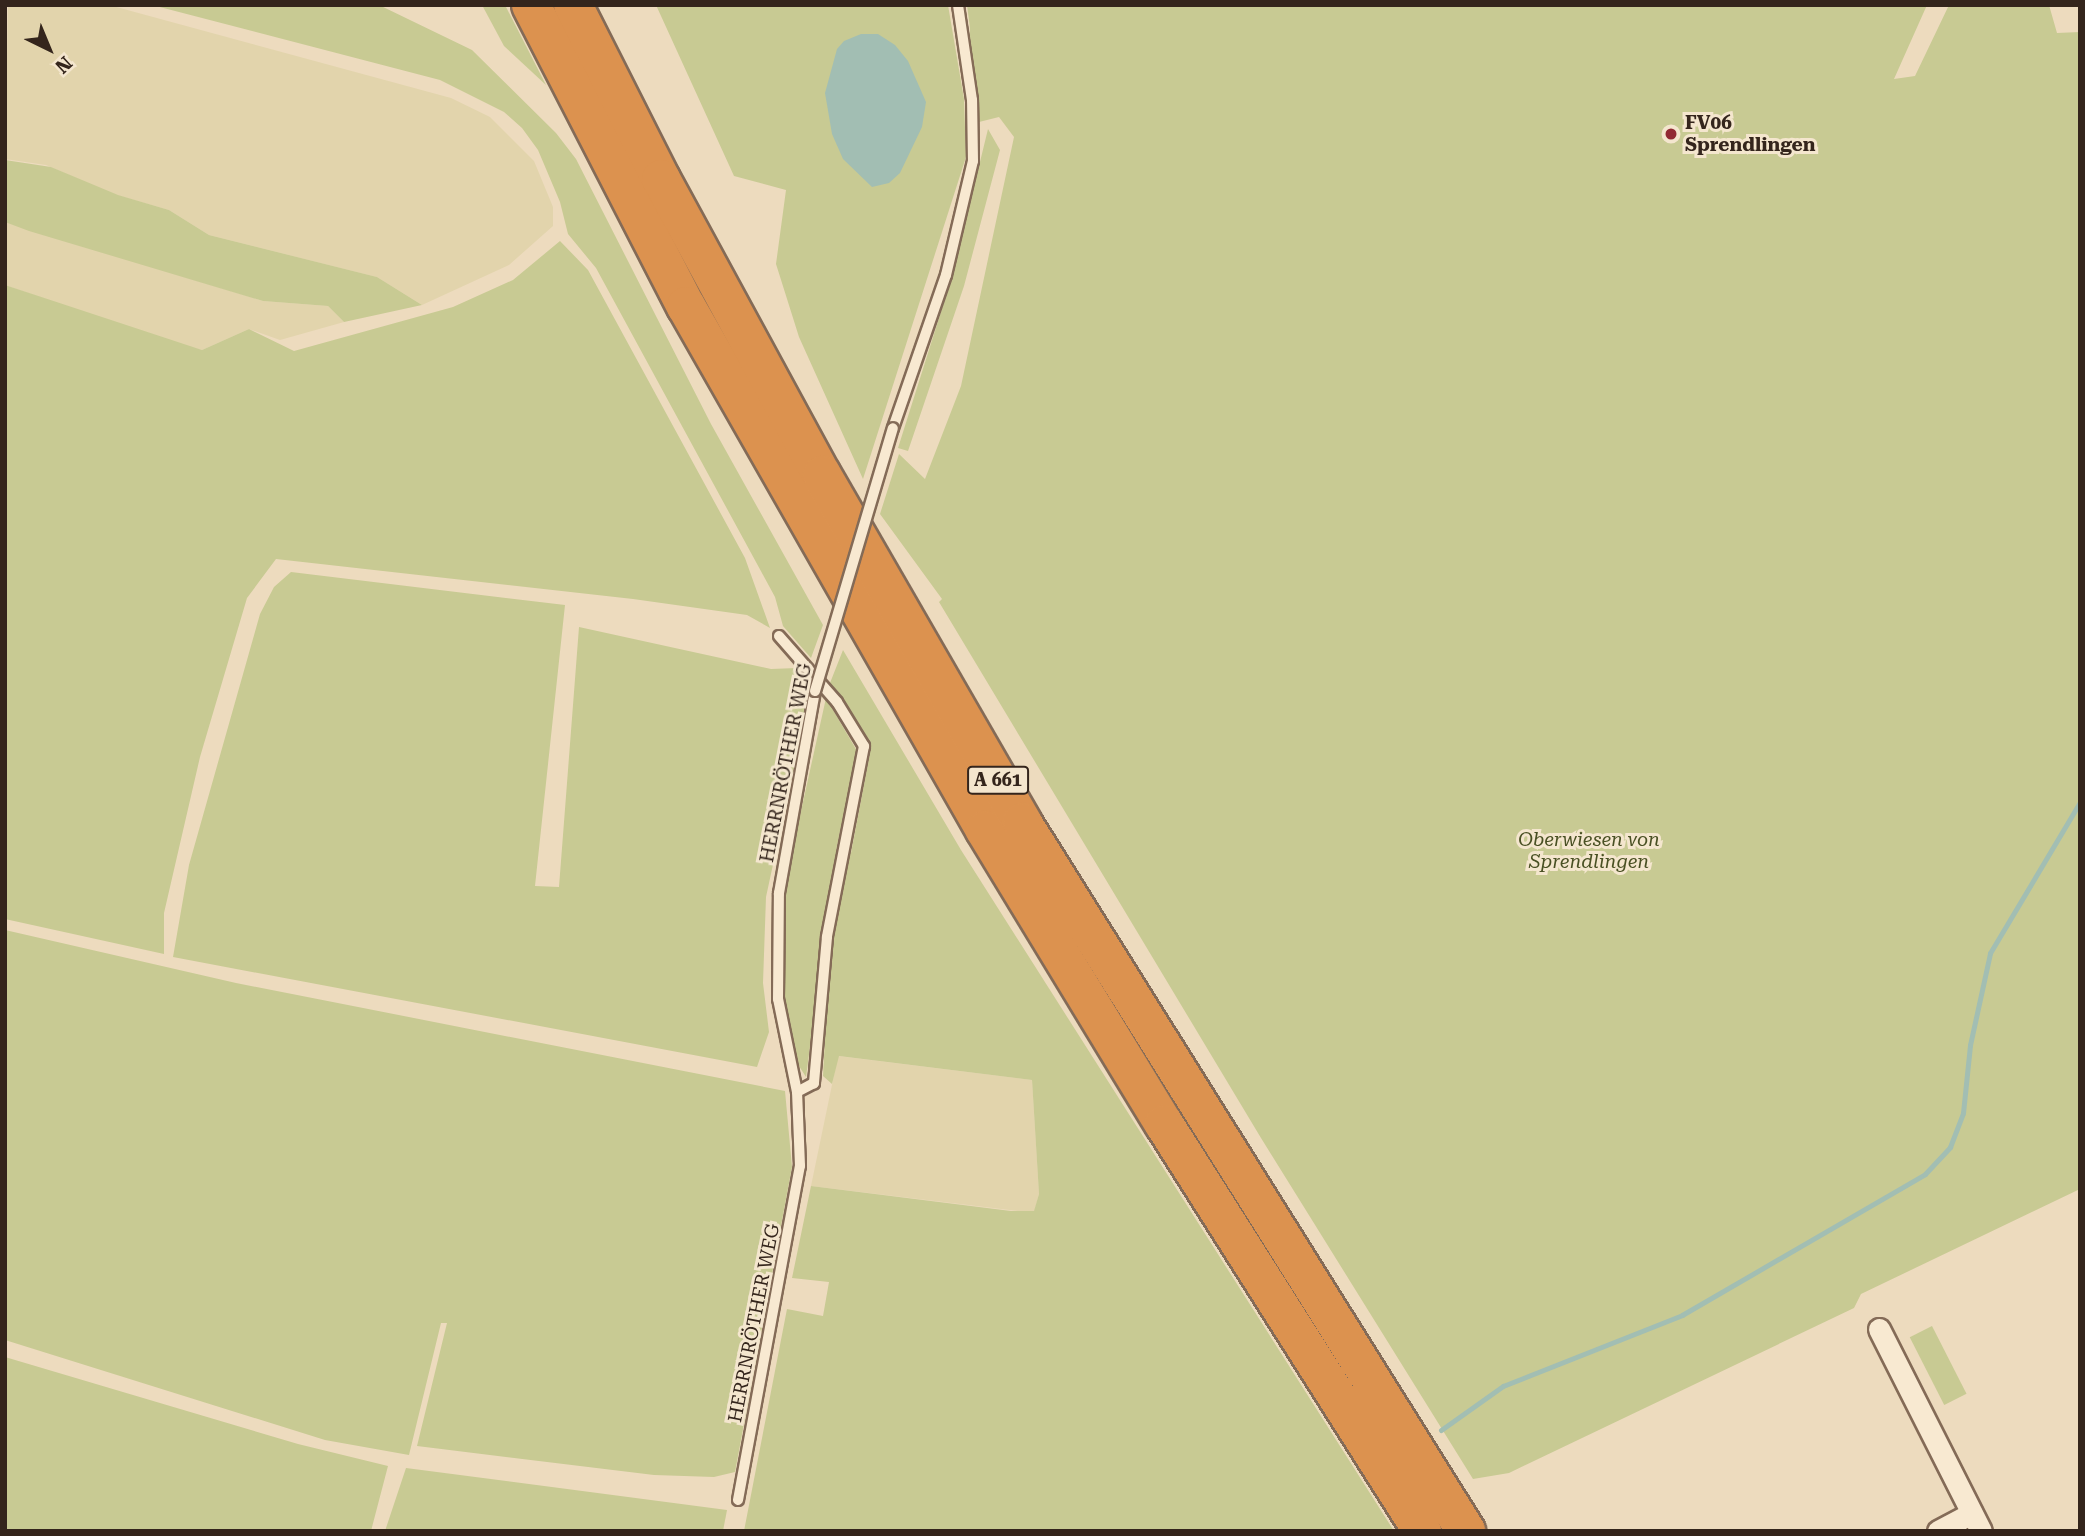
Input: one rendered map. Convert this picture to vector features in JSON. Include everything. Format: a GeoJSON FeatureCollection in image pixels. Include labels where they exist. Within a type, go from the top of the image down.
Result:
{"type":"FeatureCollection","features":[{"type":"Feature","properties":{"kind":"highway","name":"A 661"},"geometry":{"type":"LineString","coordinates":[[531,5],[686,306],[978,818],[1164,1124],[1422,1531]]}},
{"type":"Feature","properties":{"kind":"highway","name":"A 661"},"geometry":{"type":"LineString","coordinates":[[573,5],[661,179],[822,475],[1022,822],[1466,1531]]}},
{"type":"Feature","properties":{"kind":"street"},"geometry":{"type":"LineString","coordinates":[[1879,1329],[1977,1522],[1938,1531]]}},
{"type":"Feature","properties":{"kind":"lane","name":"HERRNRÖTHER WEG"},"geometry":{"type":"LineString","coordinates":[[738,1500],[800,1166],[797,1092],[778,999],[779,893],[815,691],[893,428],[946,275],[973,160],[972,100],[958,5]]}},
{"type":"Feature","properties":{"kind":"lane"},"geometry":{"type":"LineString","coordinates":[[779,636],[837,702],[864,746],[827,937],[814,1083],[797,1092]]}},
{"type":"Feature","properties":{"kind":"shaded area"},"geometry":{"type":"Polygon","coordinates":[[[8,5],[109,5],[451,98],[490,117],[534,161],[553,207],[553,226],[509,265],[422,305],[377,277],[209,235],[169,210],[113,194],[46,165],[5,159],[8,5]]]}},
{"type":"Feature","properties":{"kind":"shaded area"},"geometry":{"type":"Polygon","coordinates":[[[861,34],[878,34],[895,45],[908,61],[926,102],[922,127],[900,173],[889,183],[872,187],[843,159],[832,134],[825,93],[837,49],[844,41],[861,34]]]}},
{"type":"Feature","properties":{"kind":"shaded area"},"geometry":{"type":"Polygon","coordinates":[[[5,222],[263,301],[328,306],[344,322],[280,340],[249,329],[202,350],[167,341],[5,285],[5,222]]]}},
{"type":"Feature","properties":{"kind":"shaded area"},"geometry":{"type":"Polygon","coordinates":[[[838,1056],[1032,1080],[1039,1194],[1034,1213],[811,1186],[838,1056]]]}},
{"type":"Feature","properties":{"kind":"green space"},"geometry":{"type":"Polygon","coordinates":[[[152,5],[379,5],[472,50],[556,133],[576,159],[711,424],[823,625],[811,658],[783,626],[775,597],[596,268],[568,234],[560,202],[538,150],[522,128],[504,112],[440,80],[152,5]]]}},
{"type":"Feature","properties":{"kind":"green space"},"geometry":{"type":"Polygon","coordinates":[[[482,5],[505,5],[546,85],[504,46],[482,5]]]}},
{"type":"Feature","properties":{"kind":"green space"},"geometry":{"type":"Polygon","coordinates":[[[656,5],[948,5],[964,99],[966,157],[863,479],[799,337],[776,264],[786,190],[734,176],[656,5]]]}},
{"type":"Feature","properties":{"kind":"green space","name":"Oberwiesen von Sprendlingen"},"geometry":{"type":"Polygon","coordinates":[[[967,5],[1927,5],[1894,79],[1915,76],[1949,5],[2049,5],[2057,33],[2080,32],[2080,1189],[1861,1294],[1854,1308],[1509,1473],[1473,1479],[1261,1138],[939,602],[942,599],[880,514],[899,454],[925,479],[961,386],[1014,137],[999,117],[967,125],[970,28],[967,5]]]}},
{"type":"Feature","properties":{"kind":"green space"},"geometry":{"type":"Polygon","coordinates":[[[988,129],[1000,150],[964,286],[908,451],[898,448],[952,277],[988,129]]]}},
{"type":"Feature","properties":{"kind":"green space"},"geometry":{"type":"Polygon","coordinates":[[[5,160],[51,167],[118,195],[169,210],[209,235],[377,277],[422,305],[344,322],[328,306],[263,301],[29,231],[5,222],[5,160]]]}},
{"type":"Feature","properties":{"kind":"green space"},"geometry":{"type":"Polygon","coordinates":[[[560,241],[588,270],[745,558],[770,628],[747,615],[633,599],[276,559],[247,598],[200,757],[164,913],[164,954],[5,919],[5,285],[202,350],[249,329],[294,351],[453,307],[513,280],[560,241]]]}},
{"type":"Feature","properties":{"kind":"green space"},"geometry":{"type":"Polygon","coordinates":[[[291,572],[565,605],[535,886],[559,887],[579,627],[771,669],[797,668],[812,683],[766,897],[763,983],[769,1032],[757,1067],[173,957],[189,865],[260,614],[274,587],[291,572]]]}},
{"type":"Feature","properties":{"kind":"green space"},"geometry":{"type":"Polygon","coordinates":[[[843,650],[961,850],[1394,1531],[744,1531],[787,1309],[823,1316],[829,1282],[792,1278],[811,1186],[1011,1211],[1034,1211],[1039,1194],[1032,1080],[839,1056],[832,1084],[823,1076],[828,984],[818,986],[806,1077],[794,1058],[783,996],[784,888],[826,698],[857,751],[836,851],[851,853],[870,753],[866,736],[830,683],[843,650]]]}},
{"type":"Feature","properties":{"kind":"green space"},"geometry":{"type":"Polygon","coordinates":[[[5,930],[236,983],[785,1091],[792,1167],[735,1472],[714,1477],[654,1475],[417,1446],[447,1323],[441,1323],[409,1455],[325,1440],[5,1340],[5,930]]]}},
{"type":"Feature","properties":{"kind":"green space"},"geometry":{"type":"Polygon","coordinates":[[[1932,1326],[1967,1394],[1944,1405],[1910,1337],[1932,1326]]]}},
{"type":"Feature","properties":{"kind":"green space"},"geometry":{"type":"Polygon","coordinates":[[[5,1357],[298,1444],[388,1466],[371,1531],[5,1531],[5,1357]]]}},
{"type":"Feature","properties":{"kind":"green space"},"geometry":{"type":"Polygon","coordinates":[[[406,1468],[727,1510],[723,1531],[385,1531],[406,1468]]]}},
{"type":"Feature","properties":{"kind":"waterway"},"geometry":{"type":"LineString","coordinates":[[1441,1430],[1503,1386],[1682,1315],[1925,1174],[1950,1147],[1963,1113],[1970,1045],[1990,953],[2080,802]]}},
{"type":"Feature","properties":{"kind":"place","name":"FV06 Sprendlingen"},"geometry":{"type":"Point","coordinates":[1671,134]}}]}
